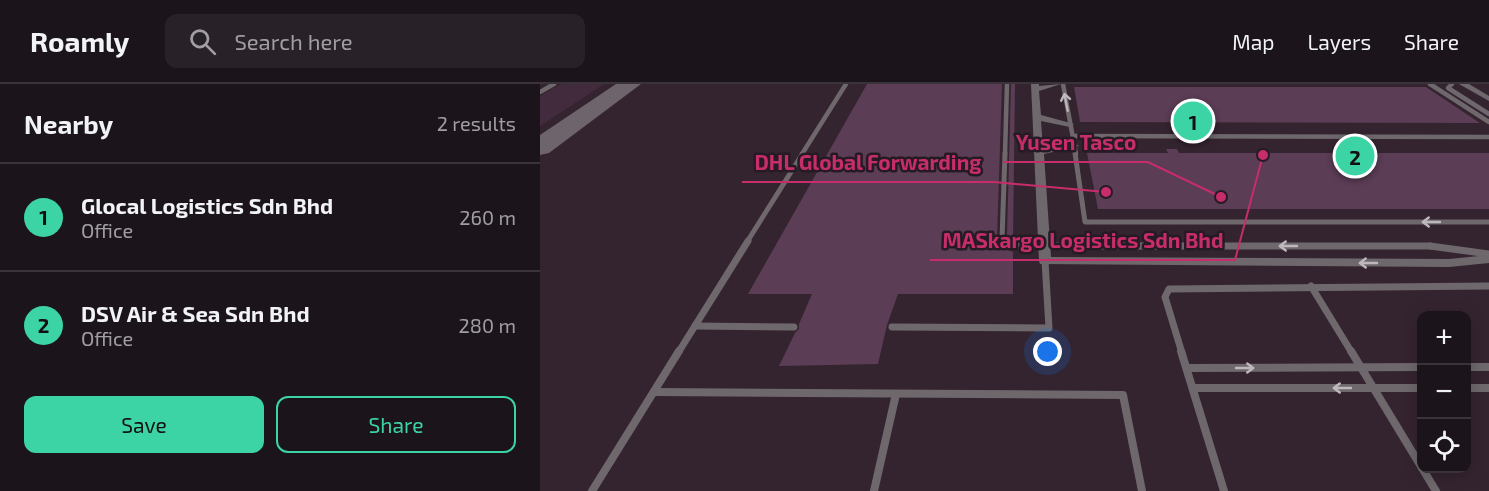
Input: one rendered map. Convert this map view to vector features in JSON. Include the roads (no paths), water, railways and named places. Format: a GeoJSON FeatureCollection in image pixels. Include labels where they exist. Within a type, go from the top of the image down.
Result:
{"type":"FeatureCollection","features":[{"type":"Feature","properties":{"kind":"street"},"geometry":{"type":"LineString","coordinates":[[1057,84],[1035,86],[1045,261],[1449,264],[1489,259]]}},
{"type":"Feature","properties":{"kind":"street"},"geometry":{"type":"LineString","coordinates":[[1463,84],[1489,99]]}},
{"type":"Feature","properties":{"kind":"street"},"geometry":{"type":"LineString","coordinates":[[1037,117],[1071,124]]}},
{"type":"Feature","properties":{"kind":"street"},"geometry":{"type":"LineString","coordinates":[[1040,152],[1074,141]]}},
{"type":"Feature","properties":{"kind":"lane"},"geometry":{"type":"LineString","coordinates":[[540,92],[554,84]]}},
{"type":"Feature","properties":{"kind":"lane"},"geometry":{"type":"LineString","coordinates":[[592,491],[846,84]]}},
{"type":"Feature","properties":{"kind":"lane"},"geometry":{"type":"LineString","coordinates":[[1007,84],[1002,239],[1012,246],[1430,246],[1489,254]]}},
{"type":"Feature","properties":{"kind":"lane"},"geometry":{"type":"LineString","coordinates":[[1062,84],[1074,141],[1085,222],[1489,222]]}},
{"type":"Feature","properties":{"kind":"lane"},"geometry":{"type":"LineString","coordinates":[[1430,84],[1489,122]]}},
{"type":"Feature","properties":{"kind":"lane"},"geometry":{"type":"LineString","coordinates":[[1452,84],[1448,87],[1489,114]]}},
{"type":"Feature","properties":{"kind":"lane"},"geometry":{"type":"LineString","coordinates":[[1074,141],[1489,137]]}},
{"type":"Feature","properties":{"kind":"lane"},"geometry":{"type":"LineString","coordinates":[[892,327],[1049,328],[1045,261]]}},
{"type":"Feature","properties":{"kind":"lane"},"geometry":{"type":"LineString","coordinates":[[1224,491],[1166,297],[1169,289],[1489,285]]}},
{"type":"Feature","properties":{"kind":"lane"},"geometry":{"type":"LineString","coordinates":[[1311,286],[1417,460]]}},
{"type":"Feature","properties":{"kind":"lane"},"geometry":{"type":"LineString","coordinates":[[695,326],[794,327]]}},
{"type":"Feature","properties":{"kind":"lane"},"geometry":{"type":"LineString","coordinates":[[1187,368],[1417,367]]}},
{"type":"Feature","properties":{"kind":"lane"},"geometry":{"type":"LineString","coordinates":[[1471,367],[1489,367]]}},
{"type":"Feature","properties":{"kind":"lane"},"geometry":{"type":"LineString","coordinates":[[1193,388],[1417,388]]}},
{"type":"Feature","properties":{"kind":"lane"},"geometry":{"type":"LineString","coordinates":[[1471,388],[1489,388]]}},
{"type":"Feature","properties":{"kind":"lane"},"geometry":{"type":"LineString","coordinates":[[654,392],[1123,395],[1142,491]]}},
{"type":"Feature","properties":{"kind":"lane"},"geometry":{"type":"LineString","coordinates":[[874,491],[896,394]]}},
{"type":"Feature","properties":{"kind":"lane"},"geometry":{"type":"LineString","coordinates":[[1425,473],[1436,491]]}},
{"type":"Feature","properties":{"kind":"place","name":"Glocal Logistics Sdn Bhd"},"geometry":{"type":"Point","coordinates":[1193,121]}},
{"type":"Feature","properties":{"kind":"place","name":"MASkargo Logistics Sdn Bhd"},"geometry":{"type":"Point","coordinates":[1263,155]}},
{"type":"Feature","properties":{"kind":"place","name":"DSV Air & Sea Sdn Bhd"},"geometry":{"type":"Point","coordinates":[1355,156]}},
{"type":"Feature","properties":{"kind":"place","name":"DHL Global Forwarding"},"geometry":{"type":"Point","coordinates":[1106,192]}},
{"type":"Feature","properties":{"kind":"place","name":"Yusen Tasco"},"geometry":{"type":"Point","coordinates":[1221,197]}}]}
